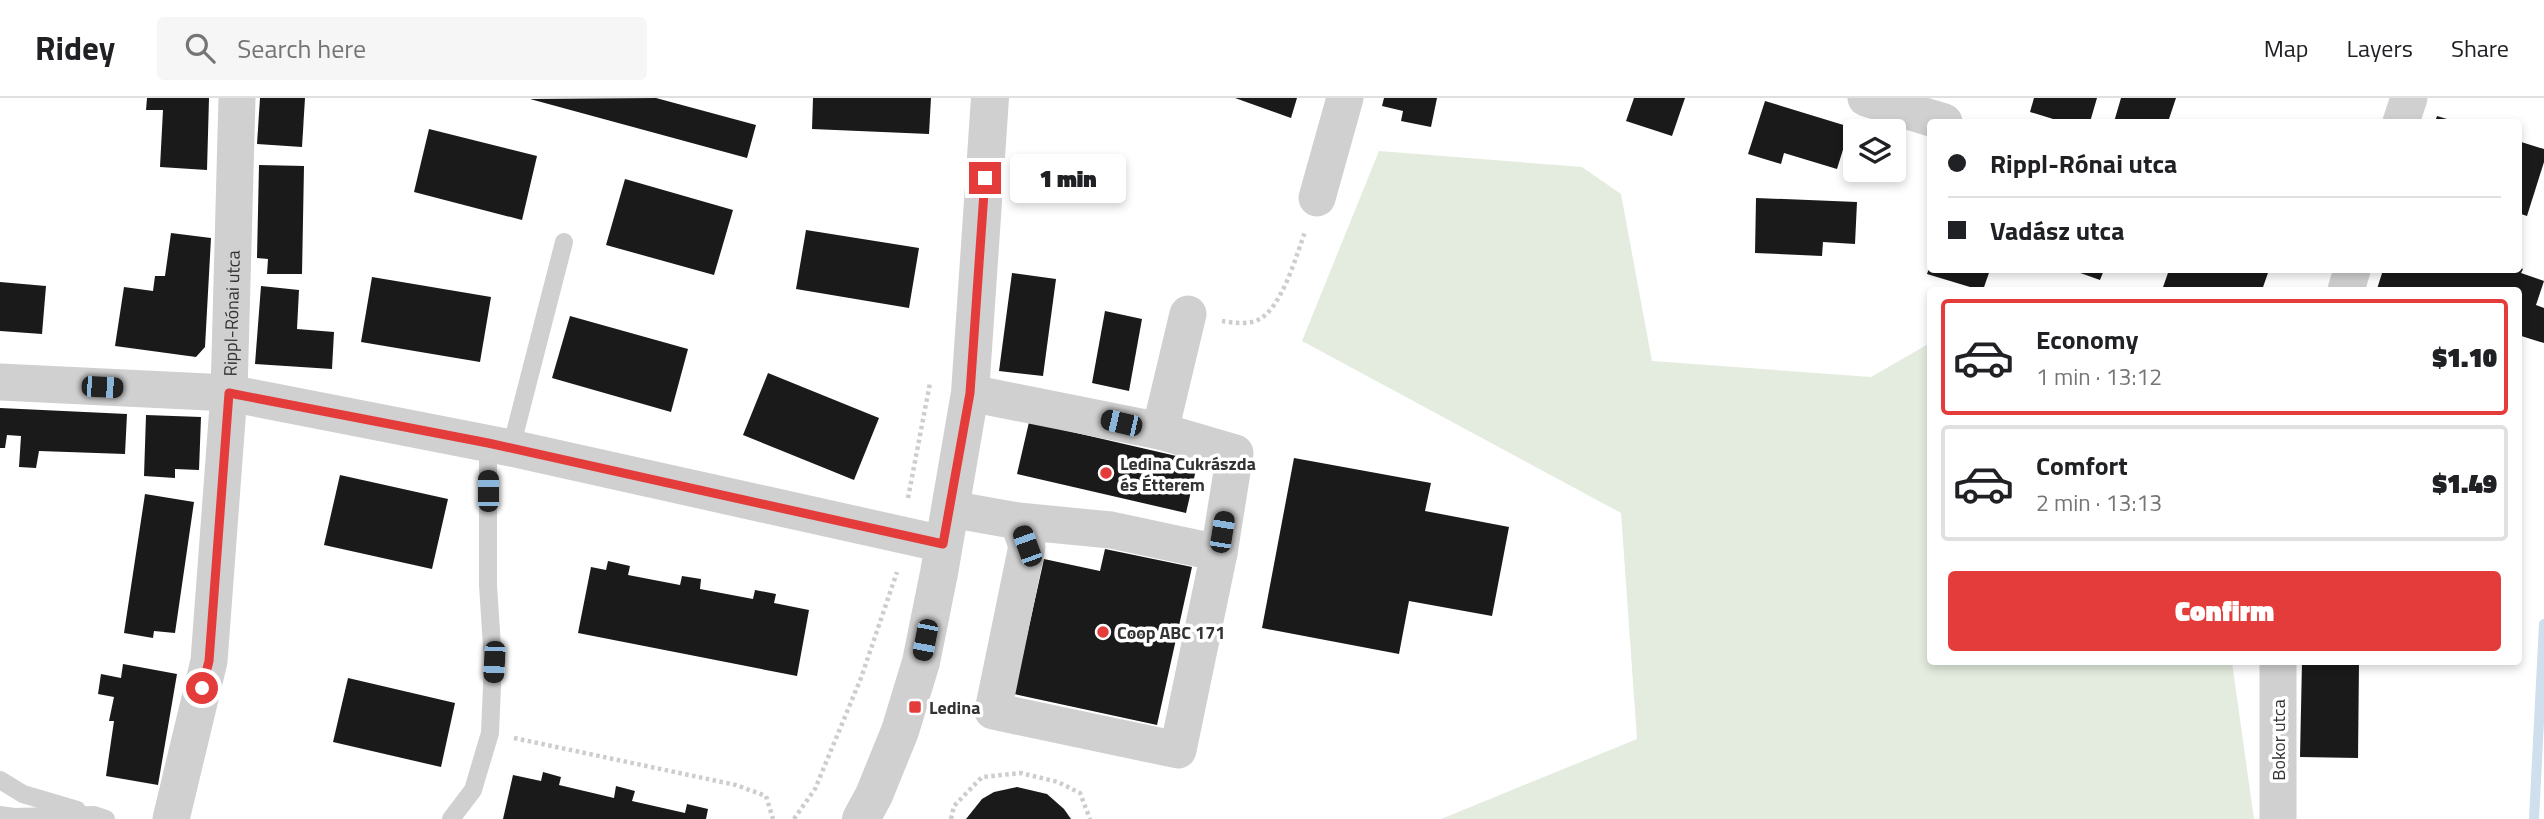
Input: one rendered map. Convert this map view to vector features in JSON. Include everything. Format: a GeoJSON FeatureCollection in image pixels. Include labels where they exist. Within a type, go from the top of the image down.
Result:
{"type":"FeatureCollection","features":[{"type":"Feature","properties":{"kind":"street","name":"Rippl-Rónai utca"},"geometry":{"type":"LineString","coordinates":[[171,819],[209,661],[229,393],[237,98]]}},
{"type":"Feature","properties":{"kind":"street"},"geometry":{"type":"LineString","coordinates":[[861,819],[874,795],[900,731],[921,662],[947,527],[970,393],[990,98]]}},
{"type":"Feature","properties":{"kind":"street"},"geometry":{"type":"LineString","coordinates":[[1317,198],[1345,98]]}},
{"type":"Feature","properties":{"kind":"street"},"geometry":{"type":"LineString","coordinates":[[1866,98],[1934,119]]}},
{"type":"Feature","properties":{"kind":"street"},"geometry":{"type":"LineString","coordinates":[[2402,119],[2409,98]]}},
{"type":"Feature","properties":{"kind":"street"},"geometry":{"type":"LineString","coordinates":[[1160,431],[1188,314]]}},
{"type":"Feature","properties":{"kind":"street"},"geometry":{"type":"LineString","coordinates":[[0,382],[229,393],[499,446],[901,534],[1018,521],[1111,530],[1219,553]]}},
{"type":"Feature","properties":{"kind":"street"},"geometry":{"type":"LineString","coordinates":[[970,393],[1160,431],[1235,453],[1219,553],[1178,750],[993,711],[1027,546],[1018,521]]}},
{"type":"Feature","properties":{"kind":"street","name":"Bokor utca"},"geometry":{"type":"LineString","coordinates":[[2278,665],[2278,819]]}},
{"type":"Feature","properties":{"kind":"lane"},"geometry":{"type":"LineString","coordinates":[[451,819],[473,790],[490,733],[494,662],[488,584],[499,446],[564,243]]}},
{"type":"Feature","properties":{"kind":"lane"},"geometry":{"type":"LineString","coordinates":[[0,780],[23,794],[100,817]]}},
{"type":"Feature","properties":{"kind":"lane"},"geometry":{"type":"LineString","coordinates":[[0,815],[100,817]]}},
{"type":"Feature","properties":{"kind":"path"},"geometry":{"type":"LineString","coordinates":[[1188,314],[1237,324],[1260,319],[1283,293],[1317,198]]}},
{"type":"Feature","properties":{"kind":"path"},"geometry":{"type":"LineString","coordinates":[[794,819],[815,789],[861,678],[902,556],[901,534],[931,378]]}},
{"type":"Feature","properties":{"kind":"path"},"geometry":{"type":"LineString","coordinates":[[490,733],[736,785],[766,796],[773,819]]}},
{"type":"Feature","properties":{"kind":"path"},"geometry":{"type":"LineString","coordinates":[[951,819],[954,806],[982,777],[1021,773],[1058,782],[1080,793],[1090,819]]}},
{"type":"Feature","properties":{"kind":"shaded area"},"geometry":{"type":"Polygon","coordinates":[[[1379,151],[1582,167],[1621,194],[1652,361],[1871,377],[1927,345],[1927,665],[2232,665],[2254,819],[1441,819],[1637,739],[1621,513],[1302,341],[1379,151]]]}},
{"type":"Feature","properties":{"kind":"building"},"geometry":{"type":"Polygon","coordinates":[[[147,98],[209,98],[207,170],[160,167],[163,110],[146,110],[147,98]]]}},
{"type":"Feature","properties":{"kind":"building"},"geometry":{"type":"Polygon","coordinates":[[[260,98],[305,98],[302,147],[257,144],[260,98]]]}},
{"type":"Feature","properties":{"kind":"building"},"geometry":{"type":"Polygon","coordinates":[[[656,98],[756,125],[747,158],[530,99],[656,98]]]}},
{"type":"Feature","properties":{"kind":"building"},"geometry":{"type":"Polygon","coordinates":[[[813,98],[931,98],[929,134],[812,129],[813,98]]]}},
{"type":"Feature","properties":{"kind":"building"},"geometry":{"type":"Polygon","coordinates":[[[1235,98],[1297,98],[1291,118],[1235,98]]]}},
{"type":"Feature","properties":{"kind":"building"},"geometry":{"type":"Polygon","coordinates":[[[1384,98],[1437,98],[1431,127],[1401,121],[1403,111],[1382,106],[1384,98]]]}},
{"type":"Feature","properties":{"kind":"building"},"geometry":{"type":"Polygon","coordinates":[[[1634,98],[1685,98],[1672,136],[1626,121],[1634,98]]]}},
{"type":"Feature","properties":{"kind":"building"},"geometry":{"type":"Polygon","coordinates":[[[2034,98],[2097,98],[2091,119],[2053,119],[2030,112],[2034,98]]]}},
{"type":"Feature","properties":{"kind":"building"},"geometry":{"type":"Polygon","coordinates":[[[2121,98],[2176,98],[2169,119],[2115,119],[2121,98]]]}},
{"type":"Feature","properties":{"kind":"building"},"geometry":{"type":"Polygon","coordinates":[[[1765,101],[1843,125],[1843,150],[1837,169],[1784,153],[1781,164],[1748,154],[1765,101]]]}},
{"type":"Feature","properties":{"kind":"building"},"geometry":{"type":"Polygon","coordinates":[[[429,129],[537,156],[522,220],[414,192],[429,129]]]}},
{"type":"Feature","properties":{"kind":"building"},"geometry":{"type":"Polygon","coordinates":[[[2522,142],[2544,149],[2544,162],[2527,216],[2522,214],[2522,142]]]}},
{"type":"Feature","properties":{"kind":"building"},"geometry":{"type":"Polygon","coordinates":[[[259,165],[304,166],[302,274],[267,274],[268,259],[257,258],[259,165]]]}},
{"type":"Feature","properties":{"kind":"building"},"geometry":{"type":"Polygon","coordinates":[[[625,179],[733,210],[714,275],[606,245],[625,179]]]}},
{"type":"Feature","properties":{"kind":"building"},"geometry":{"type":"Polygon","coordinates":[[[1756,198],[1857,202],[1855,244],[1823,242],[1822,256],[1755,253],[1756,198]]]}},
{"type":"Feature","properties":{"kind":"building"},"geometry":{"type":"Polygon","coordinates":[[[806,230],[919,248],[909,308],[796,289],[806,230]]]}},
{"type":"Feature","properties":{"kind":"building"},"geometry":{"type":"Polygon","coordinates":[[[171,233],[211,238],[205,347],[196,357],[115,346],[124,287],[153,291],[155,276],[165,276],[171,233]]]}},
{"type":"Feature","properties":{"kind":"building"},"geometry":{"type":"Polygon","coordinates":[[[1012,273],[1056,279],[1043,376],[999,371],[1012,273]]]}},
{"type":"Feature","properties":{"kind":"building"},"geometry":{"type":"Polygon","coordinates":[[[1989,273],[1984,287],[1970,287],[1927,274],[1989,273]]]}},
{"type":"Feature","properties":{"kind":"building"},"geometry":{"type":"Polygon","coordinates":[[[2080,273],[2103,273],[2100,280],[2080,273]]]}},
{"type":"Feature","properties":{"kind":"building"},"geometry":{"type":"Polygon","coordinates":[[[2168,273],[2268,273],[2263,287],[2163,287],[2168,273]]]}},
{"type":"Feature","properties":{"kind":"building"},"geometry":{"type":"Polygon","coordinates":[[[2382,273],[2521,273],[2544,281],[2536,305],[2544,308],[2544,343],[2522,336],[2522,287],[2378,287],[2382,273]]]}},
{"type":"Feature","properties":{"kind":"building"},"geometry":{"type":"Polygon","coordinates":[[[372,277],[491,297],[480,362],[361,342],[372,277]]]}},
{"type":"Feature","properties":{"kind":"building"},"geometry":{"type":"Polygon","coordinates":[[[0,282],[46,286],[42,334],[0,331],[0,282]]]}},
{"type":"Feature","properties":{"kind":"building"},"geometry":{"type":"Polygon","coordinates":[[[261,286],[299,290],[297,329],[334,332],[332,369],[255,364],[261,286]]]}},
{"type":"Feature","properties":{"kind":"building"},"geometry":{"type":"Polygon","coordinates":[[[1105,311],[1142,319],[1129,391],[1092,383],[1105,311]]]}},
{"type":"Feature","properties":{"kind":"building"},"geometry":{"type":"Polygon","coordinates":[[[570,316],[688,349],[671,412],[552,378],[570,316]]]}},
{"type":"Feature","properties":{"kind":"building"},"geometry":{"type":"Polygon","coordinates":[[[768,373],[879,418],[854,480],[743,435],[768,373]]]}},
{"type":"Feature","properties":{"kind":"building"},"geometry":{"type":"Polygon","coordinates":[[[0,408],[127,414],[125,454],[39,451],[36,468],[19,467],[21,436],[7,435],[5,448],[0,448],[0,408]]]}},
{"type":"Feature","properties":{"kind":"building"},"geometry":{"type":"Polygon","coordinates":[[[146,415],[201,417],[199,470],[175,469],[175,478],[144,476],[146,415]]]}},
{"type":"Feature","properties":{"kind":"building"},"geometry":{"type":"Polygon","coordinates":[[[1029,422],[1198,461],[1186,513],[1017,474],[1029,422]]]}},
{"type":"Feature","properties":{"kind":"building"},"geometry":{"type":"Polygon","coordinates":[[[1294,458],[1431,483],[1425,511],[1509,527],[1492,616],[1409,601],[1399,654],[1262,628],[1294,458]]]}},
{"type":"Feature","properties":{"kind":"building"},"geometry":{"type":"Polygon","coordinates":[[[340,475],[448,499],[432,569],[324,545],[340,475]]]}},
{"type":"Feature","properties":{"kind":"building"},"geometry":{"type":"Polygon","coordinates":[[[145,494],[194,502],[175,633],[154,631],[153,638],[124,633],[145,494]]]}},
{"type":"Feature","properties":{"kind":"building","name":"Coop ABC 171"},"geometry":{"type":"Polygon","coordinates":[[[1105,549],[1192,567],[1157,725],[1014,694],[1044,559],[1100,571],[1105,549]]]}},
{"type":"Feature","properties":{"kind":"building"},"geometry":{"type":"Polygon","coordinates":[[[608,561],[630,566],[628,575],[680,585],[682,576],[701,579],[700,589],[753,599],[755,590],[776,594],[774,603],[809,610],[797,676],[578,633],[591,567],[606,570],[608,561]]]}},
{"type":"Feature","properties":{"kind":"building"},"geometry":{"type":"Polygon","coordinates":[[[123,664],[177,674],[158,785],[106,776],[114,721],[109,721],[114,697],[98,694],[101,674],[121,678],[123,664]]]}},
{"type":"Feature","properties":{"kind":"building"},"geometry":{"type":"Polygon","coordinates":[[[2302,665],[2359,665],[2358,758],[2300,757],[2302,665]]]}},
{"type":"Feature","properties":{"kind":"building"},"geometry":{"type":"Polygon","coordinates":[[[348,678],[455,703],[441,767],[333,742],[348,678]]]}},
{"type":"Feature","properties":{"kind":"building"},"geometry":{"type":"Polygon","coordinates":[[[543,772],[561,777],[559,785],[614,798],[616,786],[635,791],[632,801],[685,813],[687,804],[708,809],[706,819],[503,819],[513,775],[541,781],[543,772]]]}},
{"type":"Feature","properties":{"kind":"building"},"geometry":{"type":"Polygon","coordinates":[[[1017,787],[1047,794],[1071,819],[966,819],[982,799],[994,792],[1017,787]]]}},
{"type":"Feature","properties":{"kind":"waterway"},"geometry":{"type":"LineString","coordinates":[[2534,819],[2544,624]]}},
{"type":"Feature","properties":{"kind":"place","name":"Ledina Cukrászda és Étterem"},"geometry":{"type":"Point","coordinates":[1106,473]}},
{"type":"Feature","properties":{"kind":"place","name":"Coop ABC 171"},"geometry":{"type":"Point","coordinates":[1103,632]}},
{"type":"Feature","properties":{"kind":"place","name":"Ledina"},"geometry":{"type":"Point","coordinates":[915,707]}},
{"type":"Feature","properties":{"kind":"route"},"geometry":{"type":"LineString","coordinates":[[202,688],[209,661],[229,393],[488,443],[943,544],[970,393],[985,178]]}}]}
